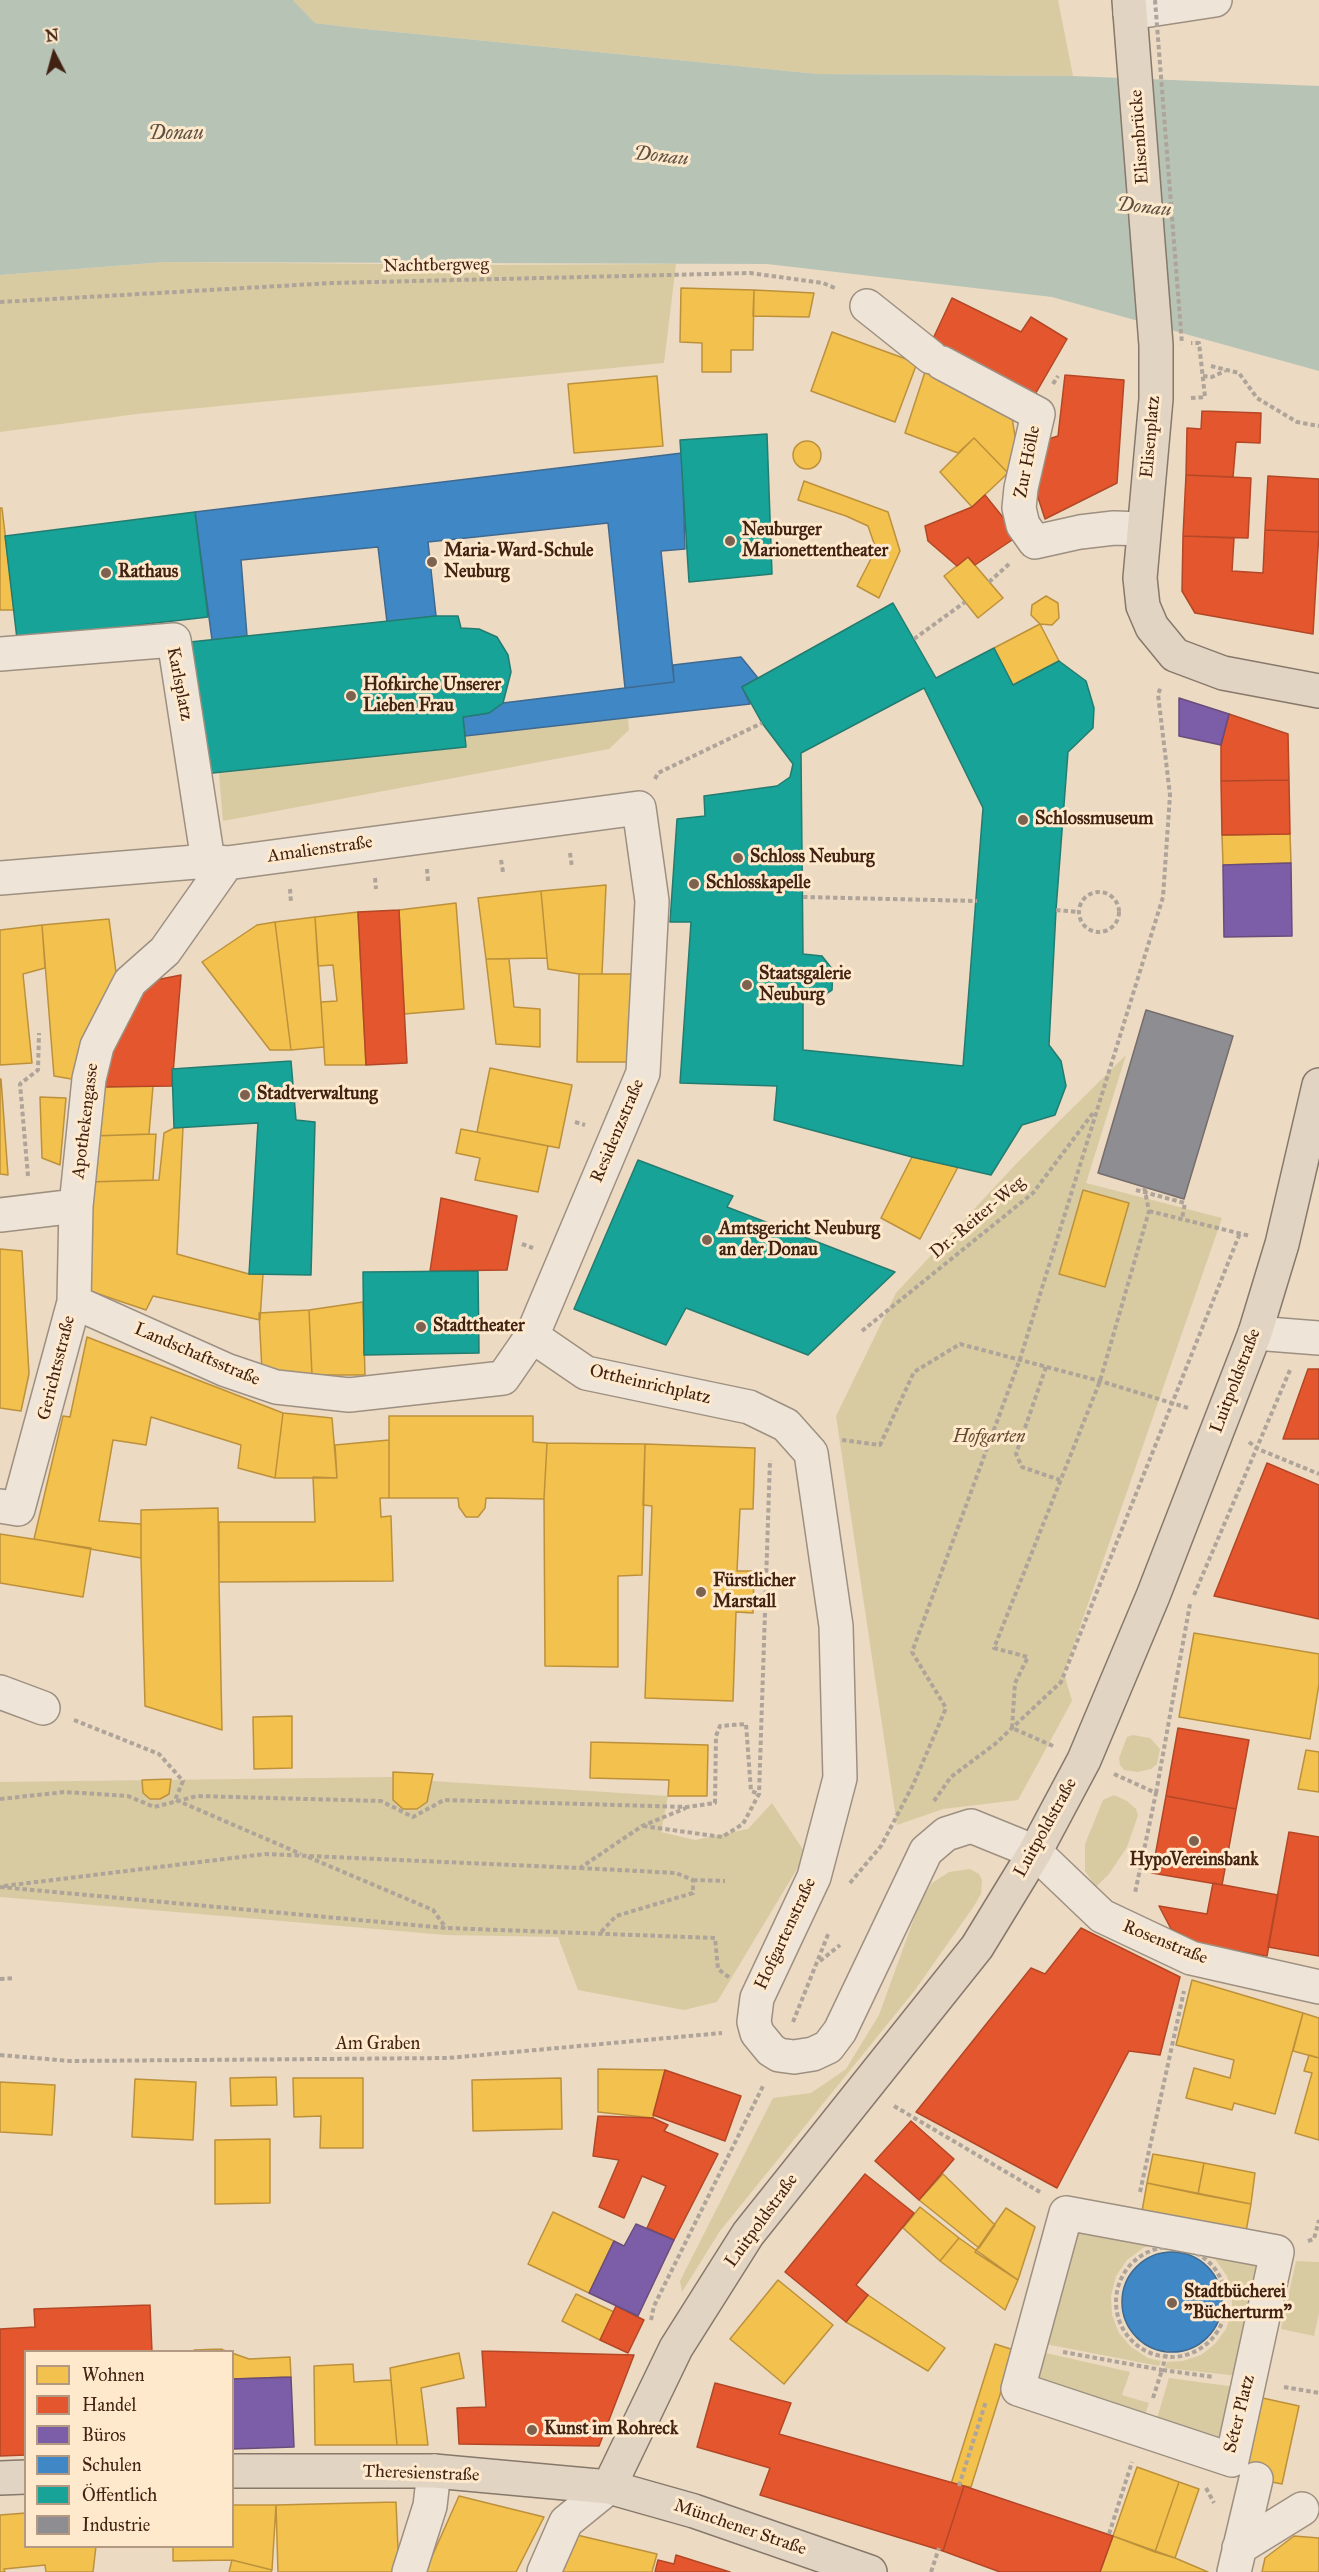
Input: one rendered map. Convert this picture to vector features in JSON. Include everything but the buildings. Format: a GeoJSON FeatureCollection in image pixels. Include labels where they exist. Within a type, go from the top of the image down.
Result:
{"type":"FeatureCollection","features":[{"type":"Feature","properties":{"kind":"main road","name":"Elisenbrücke"},"geometry":{"type":"LineString","coordinates":[[1142,6],[1169,345]]}},
{"type":"Feature","properties":{"kind":"main road","name":"Elisenplatz"},"geometry":{"type":"LineString","coordinates":[[1169,345],[1156,399],[1140,578],[1143,606],[1152,627],[1174,655],[1223,673],[1319,692]]}},
{"type":"Feature","properties":{"kind":"main road","name":"Luitpoldstraße"},"geometry":{"type":"LineString","coordinates":[[609,2487],[676,2348],[748,2234],[977,1947],[1035,1852],[1084,1760],[1153,1596],[1255,1333],[1281,1244],[1319,1085]]}},
{"type":"Feature","properties":{"kind":"main road","name":"Theresienstraße"},"geometry":{"type":"LineString","coordinates":[[234,2471],[434,2471],[609,2487]]}},
{"type":"Feature","properties":{"kind":"main road"},"geometry":{"type":"LineString","coordinates":[[0,2478],[24,2477]]}},
{"type":"Feature","properties":{"kind":"main road","name":"Münchener Straße"},"geometry":{"type":"LineString","coordinates":[[609,2487],[694,2511],[870,2572]]}},
{"type":"Feature","properties":{"kind":"street"},"geometry":{"type":"LineString","coordinates":[[1142,6],[1215,0]]}},
{"type":"Feature","properties":{"kind":"street","name":"Zur Hölle"},"geometry":{"type":"LineString","coordinates":[[867,306],[936,360],[1038,414],[1021,488],[1019,508],[1023,525],[1035,542],[1080,532],[1114,528],[1143,529]]}},
{"type":"Feature","properties":{"kind":"street","name":"Karlsplatz"},"geometry":{"type":"LineString","coordinates":[[0,654],[174,640],[218,862]]}},
{"type":"Feature","properties":{"kind":"street","name":"Amalienstraße"},"geometry":{"type":"LineString","coordinates":[[0,878],[218,862],[639,807]]}},
{"type":"Feature","properties":{"kind":"street","name":"Residenzstraße"},"geometry":{"type":"LineString","coordinates":[[532,1336],[643,1073],[652,901],[639,807]]}},
{"type":"Feature","properties":{"kind":"street","name":"Apothekengasse"},"geometry":{"type":"LineString","coordinates":[[76,1206],[89,1079],[97,1046],[130,982],[165,951],[218,862]]}},
{"type":"Feature","properties":{"kind":"street"},"geometry":{"type":"LineString","coordinates":[[15,1214],[76,1206]]}},
{"type":"Feature","properties":{"kind":"street","name":"Gerichtsstraße"},"geometry":{"type":"LineString","coordinates":[[0,1506],[18,1509],[74,1302],[76,1206]]}},
{"type":"Feature","properties":{"kind":"street","name":"Landschaftsstraße"},"geometry":{"type":"LineString","coordinates":[[74,1302],[226,1370],[276,1387],[349,1395],[503,1378],[532,1336]]}},
{"type":"Feature","properties":{"kind":"street"},"geometry":{"type":"LineString","coordinates":[[1255,1333],[1312,1337]]}},
{"type":"Feature","properties":{"kind":"street","name":"Ottheinrichplatz"},"geometry":{"type":"LineString","coordinates":[[532,1336],[586,1373],[749,1407],[786,1425],[811,1453]]}},
{"type":"Feature","properties":{"kind":"street","name":"Hofgartenstraße"},"geometry":{"type":"LineString","coordinates":[[755,2010],[814,1877],[840,1778],[836,1626],[811,1453]]}},
{"type":"Feature","properties":{"kind":"street"},"geometry":{"type":"LineString","coordinates":[[0,1692],[43,1708]]}},
{"type":"Feature","properties":{"kind":"street"},"geometry":{"type":"LineString","coordinates":[[755,2010],[765,2043],[779,2055],[794,2057],[813,2054],[828,2047],[840,2031],[926,1851],[946,1834],[971,1826],[1035,1852]]}},
{"type":"Feature","properties":{"kind":"street","name":"Rosenstraße"},"geometry":{"type":"LineString","coordinates":[[1035,1852],[1102,1916],[1191,1958],[1319,1987]]}},
{"type":"Feature","properties":{"kind":"street","name":"Séter Platz"},"geometry":{"type":"LineString","coordinates":[[1066,2213],[1277,2252],[1232,2460],[1017,2389],[1066,2213]]}},
{"type":"Feature","properties":{"kind":"street"},"geometry":{"type":"LineString","coordinates":[[409,2572],[430,2506],[434,2471]]}},
{"type":"Feature","properties":{"kind":"street"},"geometry":{"type":"LineString","coordinates":[[1237,2560],[1256,2479]]}},
{"type":"Feature","properties":{"kind":"street"},"geometry":{"type":"LineString","coordinates":[[544,2572],[566,2522],[609,2487]]}},
{"type":"Feature","properties":{"kind":"street"},"geometry":{"type":"LineString","coordinates":[[1237,2560],[1302,2509]]}},
{"type":"Feature","properties":{"kind":"path"},"geometry":{"type":"LineString","coordinates":[[1142,6],[1169,345]]}},
{"type":"Feature","properties":{"kind":"path","name":"Nachtbergweg"},"geometry":{"type":"LineString","coordinates":[[0,302],[332,283],[750,273],[823,283],[848,294],[867,306]]}},
{"type":"Feature","properties":{"kind":"path"},"geometry":{"type":"LineString","coordinates":[[1199,343],[1205,397]]}},
{"type":"Feature","properties":{"kind":"path"},"geometry":{"type":"LineString","coordinates":[[1211,366],[1239,373],[1257,398],[1298,422],[1319,426]]}},
{"type":"Feature","properties":{"kind":"path"},"geometry":{"type":"LineString","coordinates":[[1203,376],[1212,377],[1224,371]]}},
{"type":"Feature","properties":{"kind":"path"},"geometry":{"type":"LineString","coordinates":[[914,639],[965,602]]}},
{"type":"Feature","properties":{"kind":"path"},"geometry":{"type":"LineString","coordinates":[[843,1891],[881,1846],[913,1785],[946,1708],[912,1652],[1020,1359],[1095,1110],[1163,897],[1170,795],[1158,694]]}},
{"type":"Feature","properties":{"kind":"path"},"geometry":{"type":"LineString","coordinates":[[639,807],[658,773],[762,723]]}},
{"type":"Feature","properties":{"kind":"path"},"geometry":{"type":"LineString","coordinates":[[1102,892],[1115,898],[1119,916],[1109,931],[1091,932],[1082,924],[1079,912],[1086,896],[1102,892]]}},
{"type":"Feature","properties":{"kind":"path"},"geometry":{"type":"LineString","coordinates":[[803,897],[977,901]]}},
{"type":"Feature","properties":{"kind":"path"},"geometry":{"type":"LineString","coordinates":[[1056,910],[1079,912]]}},
{"type":"Feature","properties":{"kind":"path"},"geometry":{"type":"LineString","coordinates":[[15,1214],[20,1084],[38,1070],[39,1033]]}},
{"type":"Feature","properties":{"kind":"path","name":"Dr.-Reiter-Weg"},"geometry":{"type":"LineString","coordinates":[[862,1330],[1033,1193],[1095,1110]]}},
{"type":"Feature","properties":{"kind":"path"},"geometry":{"type":"LineString","coordinates":[[1012,1728],[1015,1683],[1028,1658],[994,1648],[1100,1381],[1149,1211],[1144,1185]]}},
{"type":"Feature","properties":{"kind":"path"},"geometry":{"type":"LineString","coordinates":[[1136,1190],[1185,1203],[1182,1219]]}},
{"type":"Feature","properties":{"kind":"path"},"geometry":{"type":"LineString","coordinates":[[1149,1211],[1281,1244]]}},
{"type":"Feature","properties":{"kind":"path"},"geometry":{"type":"LineString","coordinates":[[932,1803],[951,1777],[1012,1728],[1061,1682],[1175,1404],[1240,1233]]}},
{"type":"Feature","properties":{"kind":"path"},"geometry":{"type":"LineString","coordinates":[[1127,1927],[1156,1793],[1190,1605],[1258,1449],[1312,1337]]}},
{"type":"Feature","properties":{"kind":"path"},"geometry":{"type":"LineString","coordinates":[[842,1440],[880,1445],[914,1372],[960,1344],[1100,1381],[1221,1418],[1258,1449],[1319,1474]]}},
{"type":"Feature","properties":{"kind":"path"},"geometry":{"type":"LineString","coordinates":[[1047,1367],[1016,1454],[1022,1467],[1060,1479]]}},
{"type":"Feature","properties":{"kind":"path"},"geometry":{"type":"LineString","coordinates":[[642,1826],[722,1837],[743,1824],[759,1794],[768,1464],[786,1425]]}},
{"type":"Feature","properties":{"kind":"path"},"geometry":{"type":"LineString","coordinates":[[43,1708],[159,1754],[183,1781],[175,1800]]}},
{"type":"Feature","properties":{"kind":"path"},"geometry":{"type":"LineString","coordinates":[[0,1799],[65,1792],[128,1796],[154,1807],[197,1796],[381,1801],[412,1817],[444,1800],[687,1807],[715,1803],[716,1736],[720,1726],[746,1724],[751,1791],[759,1794]]}},
{"type":"Feature","properties":{"kind":"path"},"geometry":{"type":"LineString","coordinates":[[1012,1728],[1156,1793]]}},
{"type":"Feature","properties":{"kind":"path"},"geometry":{"type":"LineString","coordinates":[[175,1800],[433,1910],[446,1928]]}},
{"type":"Feature","properties":{"kind":"path"},"geometry":{"type":"LineString","coordinates":[[580,1868],[642,1826],[687,1807]]}},
{"type":"Feature","properties":{"kind":"path"},"geometry":{"type":"LineString","coordinates":[[0,1886],[265,1854],[676,1872],[693,1880],[725,1881]]}},
{"type":"Feature","properties":{"kind":"path"},"geometry":{"type":"LineString","coordinates":[[601,1932],[616,1916],[693,1893],[693,1880]]}},
{"type":"Feature","properties":{"kind":"path"},"geometry":{"type":"LineString","coordinates":[[0,1886],[446,1928],[715,1938],[717,1969],[755,2010]]}},
{"type":"Feature","properties":{"kind":"path"},"geometry":{"type":"LineString","coordinates":[[820,1961],[838,1949]]}},
{"type":"Feature","properties":{"kind":"path"},"geometry":{"type":"LineString","coordinates":[[1135,2225],[1191,1958]]}},
{"type":"Feature","properties":{"kind":"path"},"geometry":{"type":"LineString","coordinates":[[0,1979],[14,1978]]}},
{"type":"Feature","properties":{"kind":"path","name":"Am Graben"},"geometry":{"type":"LineString","coordinates":[[0,2055],[70,2061],[448,2058],[729,2033],[755,2010]]}},
{"type":"Feature","properties":{"kind":"path"},"geometry":{"type":"LineString","coordinates":[[654,2306],[779,2055]]}},
{"type":"Feature","properties":{"kind":"path"},"geometry":{"type":"LineString","coordinates":[[864,2088],[1042,2193],[1066,2213]]}},
{"type":"Feature","properties":{"kind":"path"},"geometry":{"type":"LineString","coordinates":[[1162,2248],[1180,2248],[1197,2253],[1211,2264],[1221,2278],[1226,2294],[1226,2311],[1215,2334],[1198,2350],[1182,2356],[1165,2357],[1150,2353],[1135,2344],[1124,2331],[1117,2314],[1116,2296],[1126,2271],[1145,2253],[1162,2248]]}},
{"type":"Feature","properties":{"kind":"path"},"geometry":{"type":"LineString","coordinates":[[1162,2370],[1167,2351]]}},
{"type":"Feature","properties":{"kind":"path"},"geometry":{"type":"LineString","coordinates":[[931,2572],[939,2548]]}},
{"type":"Feature","properties":{"kind":"green space"},"geometry":{"type":"Polygon","coordinates":[[[293,0],[1058,0],[1073,76],[818,74],[315,23],[293,0]]]}},
{"type":"Feature","properties":{"kind":"green space"},"geometry":{"type":"Polygon","coordinates":[[[166,262],[676,264],[664,363],[137,414],[0,432],[0,275],[166,262]]]}},
{"type":"Feature","properties":{"kind":"green space"},"geometry":{"type":"Polygon","coordinates":[[[628,718],[629,730],[609,749],[223,821],[219,773],[466,747],[465,736],[628,718]]]}},
{"type":"Feature","properties":{"kind":"green space","name":"Hofgarten"},"geometry":{"type":"Polygon","coordinates":[[[1126,1055],[1086,1183],[1222,1218],[1064,1673],[1072,1701],[1018,1800],[943,1809],[897,1825],[836,1416],[896,1293],[1017,1163],[1126,1055]]]}},
{"type":"Feature","properties":{"kind":"green space"},"geometry":{"type":"Polygon","coordinates":[[[1133,1735],[1150,1738],[1160,1749],[1157,1764],[1151,1769],[1137,1772],[1124,1770],[1120,1765],[1119,1758],[1127,1737],[1133,1735]]]}},
{"type":"Feature","properties":{"kind":"green space"},"geometry":{"type":"Polygon","coordinates":[[[392,1777],[393,1800],[403,1809],[417,1809],[427,1802],[432,1781],[668,1796],[661,1832],[695,1840],[748,1829],[772,1803],[806,1854],[717,2002],[684,2010],[578,1990],[558,1937],[446,1935],[0,1897],[0,1782],[392,1777]]]}},
{"type":"Feature","properties":{"kind":"green space"},"geometry":{"type":"Polygon","coordinates":[[[1114,1795],[1127,1801],[1136,1809],[1138,1815],[1127,1847],[1109,1874],[1096,1887],[1085,1871],[1085,1844],[1103,1800],[1114,1795]]]}},
{"type":"Feature","properties":{"kind":"green space"},"geometry":{"type":"Polygon","coordinates":[[[970,1869],[979,1874],[982,1880],[981,1894],[974,1906],[915,1990],[720,2231],[682,2292],[680,2281],[773,2098],[811,2093],[846,2069],[879,2015],[920,1902],[932,1883],[949,1872],[970,1869]]]}},
{"type":"Feature","properties":{"kind":"green space"},"geometry":{"type":"Polygon","coordinates":[[[1073,2221],[1161,2242],[1143,2248],[1127,2260],[1116,2276],[1111,2296],[1112,2315],[1119,2333],[1131,2347],[1148,2358],[1161,2361],[1159,2366],[1040,2343],[1073,2221]]]}},
{"type":"Feature","properties":{"kind":"green space"},"geometry":{"type":"Polygon","coordinates":[[[1200,2248],[1266,2256],[1239,2376],[1165,2368],[1167,2362],[1183,2361],[1201,2355],[1215,2344],[1226,2329],[1232,2312],[1232,2294],[1227,2276],[1215,2259],[1200,2248]]]}},
{"type":"Feature","properties":{"kind":"green space"},"geometry":{"type":"Polygon","coordinates":[[[1296,2261],[1319,2262],[1319,2313],[1314,2336],[1281,2329],[1296,2261]]]}},
{"type":"Feature","properties":{"kind":"green space"},"geometry":{"type":"Polygon","coordinates":[[[1037,2351],[1130,2372],[1122,2395],[1149,2403],[1143,2421],[1028,2383],[1037,2351]]]}},
{"type":"Feature","properties":{"kind":"green space"},"geometry":{"type":"Polygon","coordinates":[[[1169,2378],[1236,2387],[1223,2446],[1155,2425],[1169,2378]]]}},
{"type":"Feature","properties":{"kind":"water","name":"Donau"},"geometry":{"type":"Polygon","coordinates":[[[0,0],[293,0],[315,23],[818,74],[1073,76],[1319,86],[1319,371],[1052,297],[767,264],[166,262],[0,275],[0,0]]]}},
{"type":"Feature","properties":{"kind":"place","name":"Neuburger Marionettentheater"},"geometry":{"type":"Point","coordinates":[730,541]}},
{"type":"Feature","properties":{"kind":"place","name":"Maria-Ward-Schule Neuburg"},"geometry":{"type":"Point","coordinates":[432,562]}},
{"type":"Feature","properties":{"kind":"place","name":"Rathaus"},"geometry":{"type":"Point","coordinates":[106,573]}},
{"type":"Feature","properties":{"kind":"place","name":"Hofkirche Unserer Lieben Frau"},"geometry":{"type":"Point","coordinates":[351,696]}},
{"type":"Feature","properties":{"kind":"place","name":"Schlossmuseum"},"geometry":{"type":"Point","coordinates":[1023,820]}},
{"type":"Feature","properties":{"kind":"place","name":"Schloss Neuburg"},"geometry":{"type":"Point","coordinates":[738,858]}},
{"type":"Feature","properties":{"kind":"place","name":"Schlosskapelle"},"geometry":{"type":"Point","coordinates":[694,884]}},
{"type":"Feature","properties":{"kind":"place","name":"Staatsgalerie Neuburg"},"geometry":{"type":"Point","coordinates":[747,985]}},
{"type":"Feature","properties":{"kind":"place","name":"Stadtverwaltung"},"geometry":{"type":"Point","coordinates":[245,1095]}},
{"type":"Feature","properties":{"kind":"place","name":"Amtsgericht Neuburg an der Donau"},"geometry":{"type":"Point","coordinates":[707,1240]}},
{"type":"Feature","properties":{"kind":"place","name":"Stadttheater"},"geometry":{"type":"Point","coordinates":[421,1327]}},
{"type":"Feature","properties":{"kind":"place","name":"Fürstlicher Marstall"},"geometry":{"type":"Point","coordinates":[701,1592]}},
{"type":"Feature","properties":{"kind":"place","name":"HypoVereinsbank"},"geometry":{"type":"Point","coordinates":[1194,1841]}},
{"type":"Feature","properties":{"kind":"place","name":"Stadtbücherei \"Bücherturm\""},"geometry":{"type":"Point","coordinates":[1172,2303]}},
{"type":"Feature","properties":{"kind":"place","name":"Kunst im Rohreck"},"geometry":{"type":"Point","coordinates":[532,2430]}}]}
